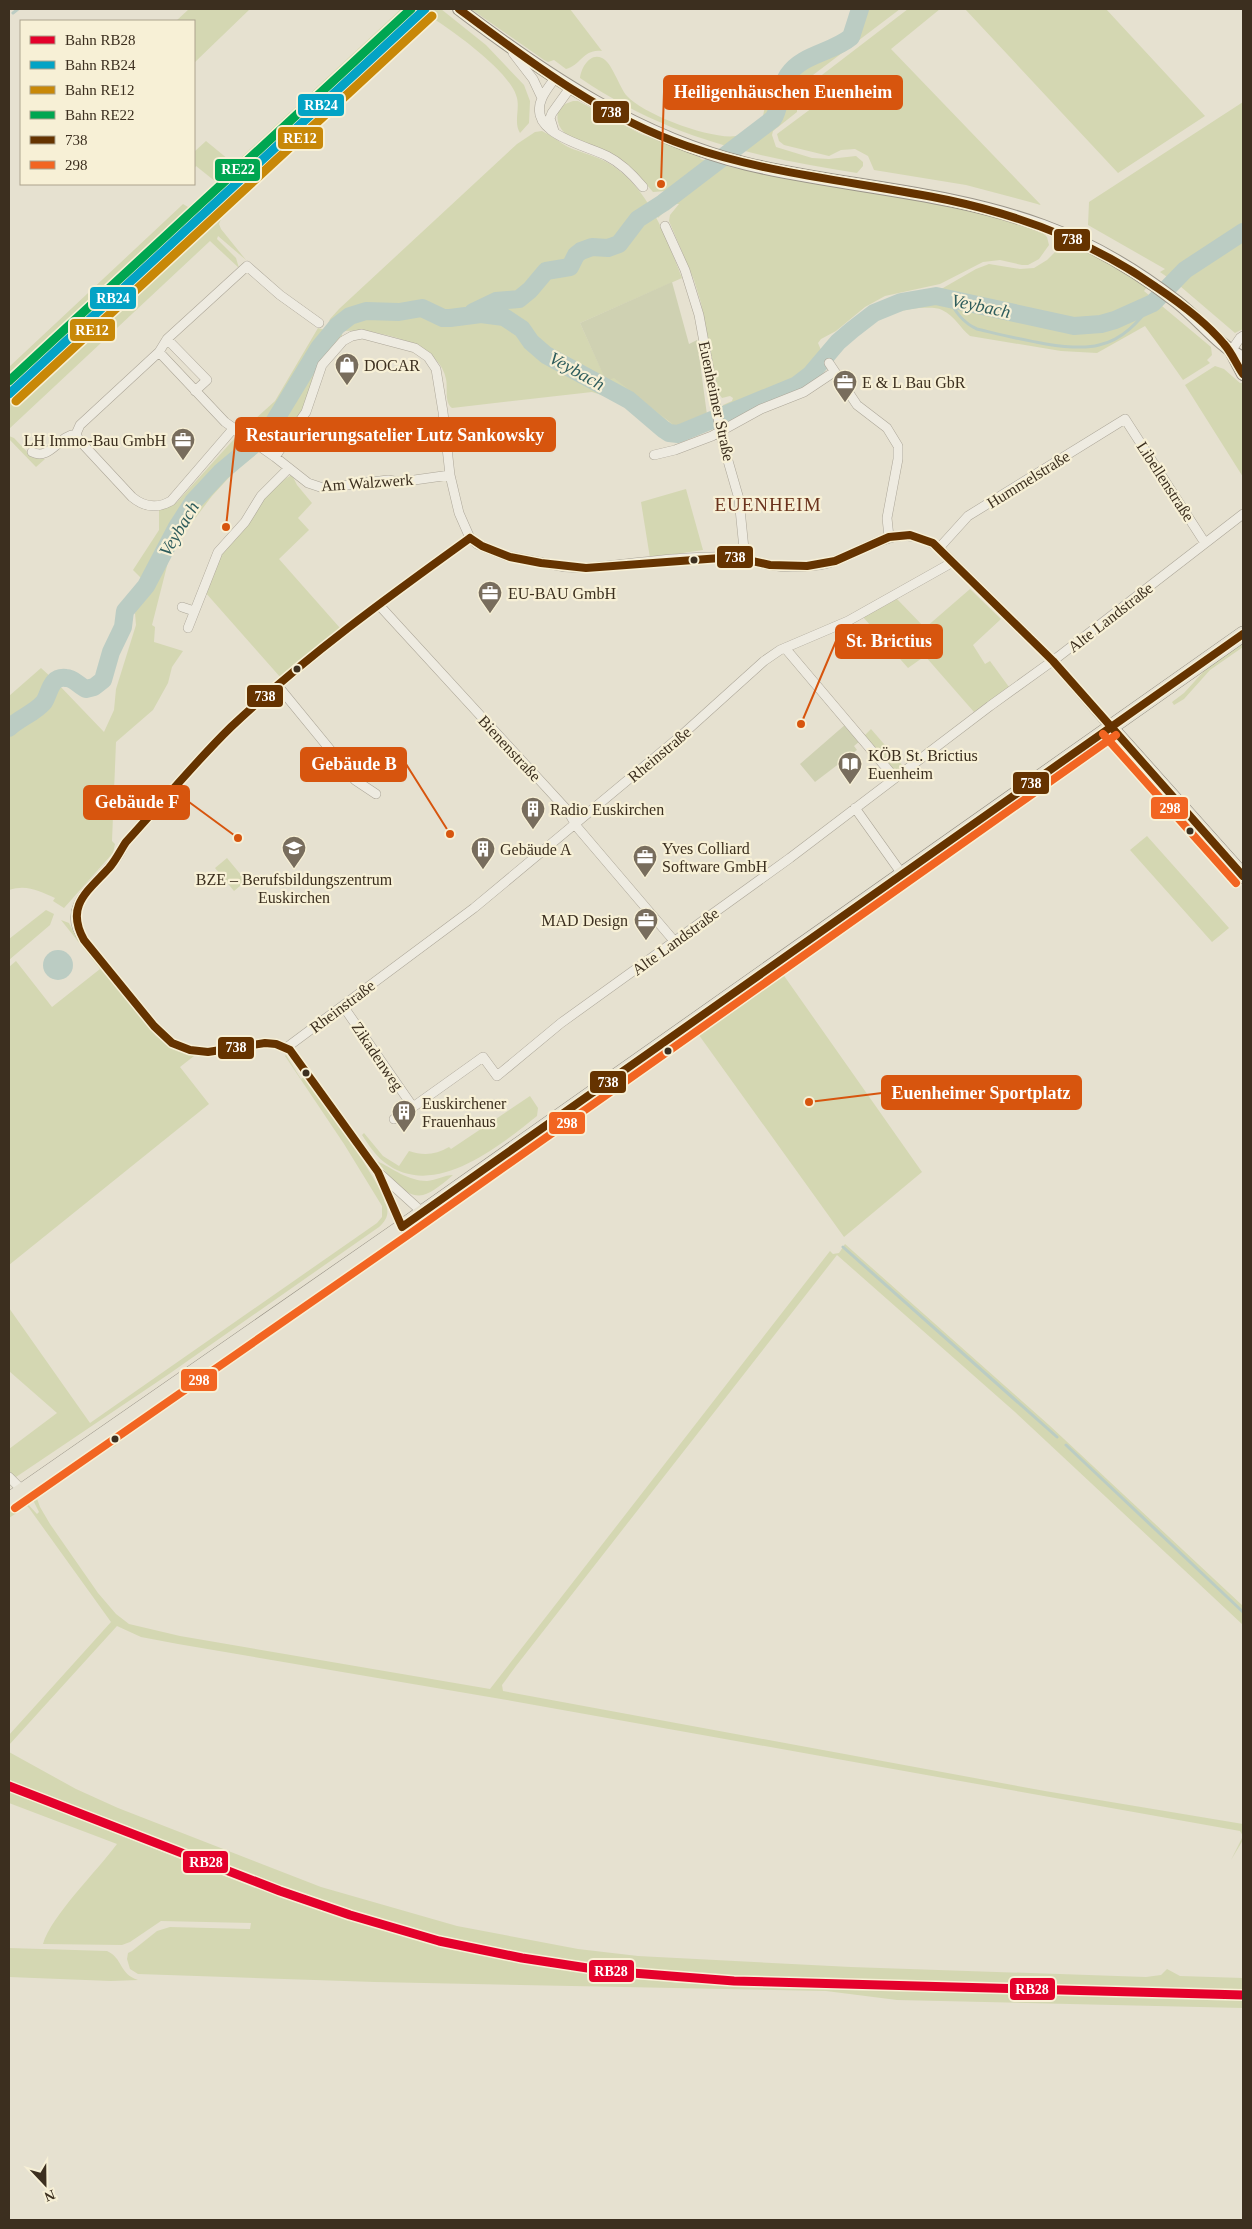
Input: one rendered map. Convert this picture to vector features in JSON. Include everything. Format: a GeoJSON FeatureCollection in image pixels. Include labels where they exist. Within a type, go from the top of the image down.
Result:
{"type":"FeatureCollection","features":[{"type":"Feature","properties":{"kind":"main road"},"geometry":{"type":"LineString","coordinates":[[459,9],[570,88],[646,129],[707,153],[804,176],[946,200],[1015,217],[1080,242],[1151,282],[1237,350],[1243,358]]}},
{"type":"Feature","properties":{"kind":"main road"},"geometry":{"type":"LineString","coordinates":[[1237,350],[1243,374]]}},
{"type":"Feature","properties":{"kind":"main road"},"geometry":{"type":"LineString","coordinates":[[9,1500],[402,1227],[1243,634]]}},
{"type":"Feature","properties":{"kind":"main road"},"geometry":{"type":"LineString","coordinates":[[1110,727],[1243,876]]}},
{"type":"Feature","properties":{"kind":"street"},"geometry":{"type":"LineString","coordinates":[[506,44],[533,79],[542,98],[541,116],[546,124],[568,141],[613,160],[631,174],[642,186]]}},
{"type":"Feature","properties":{"kind":"street"},"geometry":{"type":"LineString","coordinates":[[542,98],[555,78]]}},
{"type":"Feature","properties":{"kind":"street"},"geometry":{"type":"LineString","coordinates":[[554,131],[550,118],[570,88]]}},
{"type":"Feature","properties":{"kind":"street","name":"Euenheimer Straße"},"geometry":{"type":"LineString","coordinates":[[665,226],[685,270],[699,315],[716,412],[739,499],[744,559]]}},
{"type":"Feature","properties":{"kind":"street"},"geometry":{"type":"LineString","coordinates":[[76,434],[80,425],[159,352],[168,339],[247,266],[280,295],[319,323]]}},
{"type":"Feature","properties":{"kind":"street"},"geometry":{"type":"LineString","coordinates":[[275,458],[306,412],[322,365],[336,347],[352,336],[372,335],[404,344],[422,352],[432,362],[439,379],[450,475],[459,513],[470,538],[477,544],[507,556],[565,567],[586,568],[708,558],[744,559],[780,566],[816,565],[835,561],[889,537],[910,535],[927,540],[940,548],[1053,661],[1110,727]]}},
{"type":"Feature","properties":{"kind":"street"},"geometry":{"type":"LineString","coordinates":[[1237,350],[1240,338],[1243,336]]}},
{"type":"Feature","properties":{"kind":"street"},"geometry":{"type":"LineString","coordinates":[[168,339],[207,380],[195,391]]}},
{"type":"Feature","properties":{"kind":"street","name":"Am Walzwerk"},"geometry":{"type":"LineString","coordinates":[[159,352],[233,429],[308,483],[323,488],[388,480],[397,482],[450,475]]}},
{"type":"Feature","properties":{"kind":"street"},"geometry":{"type":"LineString","coordinates":[[829,363],[857,405],[887,428],[898,446],[898,459],[887,518],[889,537]]}},
{"type":"Feature","properties":{"kind":"street"},"geometry":{"type":"LineString","coordinates":[[654,455],[682,448],[766,406],[804,392],[834,372]]}},
{"type":"Feature","properties":{"kind":"street","name":"Libellenstraße"},"geometry":{"type":"LineString","coordinates":[[1125,419],[1205,544]]}},
{"type":"Feature","properties":{"kind":"street","name":"Hummelstraße"},"geometry":{"type":"LineString","coordinates":[[940,548],[968,516],[1125,419]]}},
{"type":"Feature","properties":{"kind":"street"},"geometry":{"type":"LineString","coordinates":[[76,434],[79,440],[132,497],[142,504],[155,506],[166,504],[175,498],[233,429]]}},
{"type":"Feature","properties":{"kind":"street"},"geometry":{"type":"LineString","coordinates":[[32,452],[38,455],[45,454],[64,437],[76,434]]}},
{"type":"Feature","properties":{"kind":"street"},"geometry":{"type":"LineString","coordinates":[[188,628],[218,552],[245,522],[261,496],[289,468]]}},
{"type":"Feature","properties":{"kind":"street","name":"Alte Landstraße"},"geometry":{"type":"LineString","coordinates":[[497,1076],[561,1023],[790,858],[1053,661],[1243,514]]}},
{"type":"Feature","properties":{"kind":"street"},"geometry":{"type":"LineString","coordinates":[[402,1227],[378,1172],[297,1058],[286,1048],[265,1043],[202,1052],[190,1050],[172,1043],[154,1026],[84,940],[76,928],[74,916],[81,899],[117,858],[126,842],[230,728],[278,686],[379,605],[470,538]]}},
{"type":"Feature","properties":{"kind":"street","name":"Rheinstraße"},"geometry":{"type":"LineString","coordinates":[[286,1048],[447,930],[683,734],[756,667],[785,648],[848,621],[953,562]]}},
{"type":"Feature","properties":{"kind":"street","name":"Bienenstraße"},"geometry":{"type":"LineString","coordinates":[[379,605],[562,805],[675,942]]}},
{"type":"Feature","properties":{"kind":"street"},"geometry":{"type":"LineString","coordinates":[[182,607],[194,611]]}},
{"type":"Feature","properties":{"kind":"street"},"geometry":{"type":"LineString","coordinates":[[785,648],[895,778]]}},
{"type":"Feature","properties":{"kind":"street"},"geometry":{"type":"LineString","coordinates":[[278,686],[355,780],[376,794]]}},
{"type":"Feature","properties":{"kind":"street"},"geometry":{"type":"LineString","coordinates":[[855,808],[902,874]]}},
{"type":"Feature","properties":{"kind":"street","name":"Zikadenweg"},"geometry":{"type":"LineString","coordinates":[[343,1006],[413,1106]]}},
{"type":"Feature","properties":{"kind":"street","name":"Zikadenweg"},"geometry":{"type":"LineString","coordinates":[[394,1119],[483,1057],[497,1076]]}},
{"type":"Feature","properties":{"kind":"street"},"geometry":{"type":"LineString","coordinates":[[378,1172],[422,1212]]}},
{"type":"Feature","properties":{"kind":"street"},"geometry":{"type":"LineString","coordinates":[[9,1477],[22,1490]]}},
{"type":"Feature","properties":{"kind":"green space"},"geometry":{"type":"Polygon","coordinates":[[[189,9],[250,9],[195,62],[195,20],[177,20],[189,9]]]}},
{"type":"Feature","properties":{"kind":"green space"},"geometry":{"type":"Polygon","coordinates":[[[401,9],[410,9],[9,380],[9,367],[183,204],[188,207],[216,182],[196,166],[195,168],[195,151],[206,141],[234,164],[401,9]]]}},
{"type":"Feature","properties":{"kind":"green space"},"geometry":{"type":"Polygon","coordinates":[[[430,9],[441,9],[486,45],[524,85],[530,101],[529,123],[520,133],[517,124],[518,104],[511,85],[480,53],[434,19],[221,219],[219,224],[221,229],[246,260],[218,236],[217,239],[236,258],[239,268],[210,241],[9,429],[9,400],[430,9]]]}},
{"type":"Feature","properties":{"kind":"green space"},"geometry":{"type":"Polygon","coordinates":[[[471,9],[570,9],[602,51],[587,54],[566,69],[554,60],[548,62],[544,60],[471,9]]]}},
{"type":"Feature","properties":{"kind":"green space"},"geometry":{"type":"Polygon","coordinates":[[[852,9],[900,9],[788,94],[797,107],[797,112],[773,131],[772,135],[776,147],[812,158],[829,159],[856,156],[863,162],[863,166],[857,173],[783,160],[713,142],[646,116],[613,99],[580,78],[584,66],[590,59],[594,57],[602,58],[609,64],[627,96],[647,110],[662,118],[695,130],[711,134],[736,136],[750,130],[762,121],[767,96],[783,70],[803,55],[841,36],[847,28],[852,9]]]}},
{"type":"Feature","properties":{"kind":"green space"},"geometry":{"type":"Polygon","coordinates":[[[908,9],[940,9],[891,49],[1041,205],[966,185],[874,170],[868,156],[855,149],[841,150],[829,156],[784,145],[779,141],[777,134],[812,108],[809,102],[804,105],[801,103],[801,91],[908,9]]]}},
{"type":"Feature","properties":{"kind":"green space"},"geometry":{"type":"Polygon","coordinates":[[[965,9],[1106,9],[1205,116],[1118,173],[965,9]]]}},
{"type":"Feature","properties":{"kind":"green space"},"geometry":{"type":"Polygon","coordinates":[[[578,101],[641,134],[701,157],[700,159],[739,169],[741,167],[972,211],[1042,232],[1047,237],[1049,245],[1039,259],[1028,265],[1000,260],[983,262],[940,284],[885,296],[865,307],[836,331],[821,339],[818,343],[821,350],[819,351],[827,367],[810,385],[725,423],[721,409],[723,409],[723,405],[732,401],[733,398],[730,396],[722,398],[719,394],[701,303],[694,280],[669,221],[670,215],[679,204],[670,206],[658,218],[649,201],[654,203],[665,195],[666,191],[653,192],[627,164],[617,157],[578,141],[562,130],[558,122],[558,112],[565,104],[578,101]]]}},
{"type":"Feature","properties":{"kind":"green space"},"geometry":{"type":"Polygon","coordinates":[[[1243,102],[1243,329],[1235,333],[1180,286],[1160,272],[1165,269],[1088,225],[1089,202],[1243,102]]]}},
{"type":"Feature","properties":{"kind":"green space"},"geometry":{"type":"Polygon","coordinates":[[[542,131],[568,147],[610,164],[624,174],[646,200],[655,215],[682,278],[580,323],[606,380],[614,377],[669,422],[684,426],[712,414],[715,427],[685,439],[668,439],[655,431],[624,404],[592,392],[452,408],[447,399],[446,379],[442,368],[425,351],[414,344],[388,335],[365,331],[342,331],[342,338],[325,354],[315,370],[304,408],[276,449],[271,449],[261,442],[279,421],[317,353],[333,333],[331,332],[311,358],[286,401],[256,439],[243,430],[275,401],[318,328],[325,330],[330,319],[339,309],[517,144],[535,132],[542,131]]]}},
{"type":"Feature","properties":{"kind":"green space"},"geometry":{"type":"Polygon","coordinates":[[[1074,245],[1109,262],[1147,287],[1144,291],[1211,347],[1212,355],[1207,360],[1210,363],[1183,380],[1145,326],[1097,353],[1061,351],[970,336],[947,313],[940,309],[931,308],[919,308],[894,313],[870,324],[849,339],[831,358],[830,356],[852,333],[878,314],[898,305],[897,301],[868,316],[826,350],[826,345],[831,339],[866,311],[885,300],[943,288],[976,269],[989,264],[1020,269],[1034,268],[1047,260],[1055,252],[1074,245]]]}},
{"type":"Feature","properties":{"kind":"green space"},"geometry":{"type":"Polygon","coordinates":[[[672,282],[689,344],[697,340],[707,415],[684,426],[676,427],[614,378],[606,381],[580,323],[672,282]]]}},
{"type":"Feature","properties":{"kind":"green space"},"geometry":{"type":"Polygon","coordinates":[[[1215,366],[1224,369],[1240,383],[1243,383],[1243,477],[1185,385],[1215,366]]]}},
{"type":"Feature","properties":{"kind":"green space"},"geometry":{"type":"Polygon","coordinates":[[[9,436],[14,438],[33,458],[45,459],[36,467],[9,439],[9,436]]]}},
{"type":"Feature","properties":{"kind":"green space"},"geometry":{"type":"Polygon","coordinates":[[[235,438],[259,452],[235,471],[212,496],[178,541],[168,562],[152,625],[155,627],[154,642],[183,651],[172,667],[168,683],[153,710],[116,742],[112,841],[115,844],[113,853],[64,908],[53,901],[55,898],[38,891],[27,888],[9,890],[9,736],[19,726],[42,710],[51,698],[53,685],[57,683],[104,732],[114,710],[116,689],[136,625],[135,613],[138,605],[148,594],[149,586],[133,570],[159,530],[159,510],[177,502],[235,438]]]}},
{"type":"Feature","properties":{"kind":"green space"},"geometry":{"type":"Polygon","coordinates":[[[292,475],[297,485],[312,503],[298,518],[309,530],[279,559],[340,628],[281,678],[205,592],[212,571],[231,539],[263,500],[292,475]]]}},
{"type":"Feature","properties":{"kind":"green space"},"geometry":{"type":"Polygon","coordinates":[[[686,489],[703,550],[650,558],[641,502],[686,489]]]}},
{"type":"Feature","properties":{"kind":"green space"},"geometry":{"type":"Polygon","coordinates":[[[970,589],[1001,619],[973,645],[985,664],[990,661],[1009,687],[974,712],[925,656],[908,668],[863,617],[897,599],[925,628],[970,589]]]}},
{"type":"Feature","properties":{"kind":"green space"},"geometry":{"type":"Polygon","coordinates":[[[1243,641],[1243,647],[1210,670],[1184,699],[1174,705],[1172,702],[1184,693],[1204,671],[1243,641]]]}},
{"type":"Feature","properties":{"kind":"green space"},"geometry":{"type":"Polygon","coordinates":[[[41,668],[52,678],[43,696],[38,702],[9,722],[9,696],[41,668]]]}},
{"type":"Feature","properties":{"kind":"green space"},"geometry":{"type":"Polygon","coordinates":[[[846,724],[860,741],[854,746],[857,750],[815,782],[800,764],[846,724]]]}},
{"type":"Feature","properties":{"kind":"green space"},"geometry":{"type":"Polygon","coordinates":[[[871,729],[903,766],[898,771],[893,770],[864,736],[871,729]]]}},
{"type":"Feature","properties":{"kind":"green space"},"geometry":{"type":"Polygon","coordinates":[[[1147,836],[1229,928],[1212,942],[1130,850],[1147,836]]]}},
{"type":"Feature","properties":{"kind":"green space"},"geometry":{"type":"Polygon","coordinates":[[[227,858],[246,881],[234,891],[215,868],[227,858]]]}},
{"type":"Feature","properties":{"kind":"green space"},"geometry":{"type":"Polygon","coordinates":[[[46,910],[54,914],[50,925],[9,960],[9,939],[46,910]]]}},
{"type":"Feature","properties":{"kind":"green space"},"geometry":{"type":"Polygon","coordinates":[[[61,920],[69,923],[75,935],[156,1036],[170,1047],[194,1056],[180,1067],[209,1104],[9,1265],[9,967],[16,961],[52,1007],[100,969],[61,920]]]}},
{"type":"Feature","properties":{"kind":"green space"},"geometry":{"type":"Polygon","coordinates":[[[780,970],[922,1172],[844,1237],[696,1031],[715,1019],[748,991],[780,970]]]}},
{"type":"Feature","properties":{"kind":"green space"},"geometry":{"type":"Polygon","coordinates":[[[683,1036],[684,1039],[565,1122],[405,1241],[151,1414],[115,1446],[75,1467],[36,1496],[50,1524],[98,1593],[116,1614],[129,1624],[180,1636],[490,1689],[830,1251],[833,1254],[839,1253],[845,1244],[1049,1425],[1243,1606],[1243,1625],[1015,1412],[837,1255],[516,1666],[502,1685],[503,1691],[1045,1791],[1243,1824],[1243,1836],[1240,1831],[501,1699],[178,1644],[141,1637],[117,1626],[9,1745],[9,1735],[111,1622],[29,1508],[27,1506],[9,1518],[9,1509],[24,1500],[37,1514],[39,1512],[30,1494],[75,1463],[113,1441],[116,1443],[129,1425],[683,1036]]]}},
{"type":"Feature","properties":{"kind":"green space"},"geometry":{"type":"Polygon","coordinates":[[[285,1056],[301,1079],[304,1077],[357,1151],[386,1199],[384,1201],[387,1215],[384,1221],[379,1227],[169,1374],[16,1477],[9,1472],[9,1449],[57,1413],[9,1371],[9,1308],[90,1423],[377,1223],[382,1217],[382,1206],[344,1144],[285,1056]]]}},
{"type":"Feature","properties":{"kind":"green space"},"geometry":{"type":"Polygon","coordinates":[[[530,1096],[538,1108],[537,1116],[504,1142],[464,1165],[444,1173],[423,1176],[403,1172],[384,1162],[362,1135],[364,1133],[383,1156],[399,1166],[409,1151],[429,1154],[449,1147],[451,1149],[530,1096]]]}},
{"type":"Feature","properties":{"kind":"green space"},"geometry":{"type":"Polygon","coordinates":[[[377,1161],[413,1179],[427,1181],[453,1175],[430,1192],[416,1195],[409,1193],[397,1184],[377,1161]]]}},
{"type":"Feature","properties":{"kind":"green space"},"geometry":{"type":"Polygon","coordinates":[[[9,1752],[76,1789],[118,1808],[321,1887],[457,1926],[578,1949],[638,1956],[851,1967],[1146,1977],[1161,1975],[1167,1969],[1180,1976],[1243,1978],[1243,1991],[712,1976],[577,1963],[532,1956],[464,1942],[398,1925],[266,1882],[9,1780],[9,1752]]]}},
{"type":"Feature","properties":{"kind":"green space"},"geometry":{"type":"Polygon","coordinates":[[[9,1791],[198,1866],[306,1906],[440,1945],[549,1966],[679,1983],[1243,1999],[1243,2008],[897,2000],[826,1991],[375,1982],[138,1974],[130,1969],[127,1959],[128,1953],[157,1931],[170,1927],[250,1929],[251,1923],[161,1921],[130,1942],[122,1945],[43,1944],[55,1920],[117,1844],[9,1803],[9,1791]]]}},
{"type":"Feature","properties":{"kind":"green space"},"geometry":{"type":"Polygon","coordinates":[[[1243,1836],[1243,1840],[1231,1860],[1243,1836]]]}},
{"type":"Feature","properties":{"kind":"green space"},"geometry":{"type":"Polygon","coordinates":[[[9,1948],[107,1951],[116,1958],[127,1974],[138,1980],[111,1981],[9,1977],[9,1948]]]}},
{"type":"Feature","properties":{"kind":"shaded area"},"geometry":{"type":"Polygon","coordinates":[[[58,950],[69,954],[73,965],[69,976],[58,980],[47,976],[43,965],[47,954],[58,950]]]}},
{"type":"Feature","properties":{"kind":"waterway"},"geometry":{"type":"LineString","coordinates":[[13,13],[18,9]]}},
{"type":"Feature","properties":{"kind":"waterway"},"geometry":{"type":"LineString","coordinates":[[473,312],[496,301],[519,299],[530,290],[546,271],[570,267],[576,255],[581,251],[592,247],[608,248],[619,244],[638,219],[663,203],[773,119],[776,115],[788,75],[801,62],[835,47],[851,37],[860,9]]}},
{"type":"Feature","properties":{"kind":"waterway","name":"Veybach"},"geometry":{"type":"LineString","coordinates":[[9,728],[40,706],[44,702],[51,686],[57,680],[69,678],[86,689],[94,687],[103,680],[111,652],[123,627],[125,611],[146,586],[177,527],[193,502],[221,472],[258,441],[271,427],[319,348],[337,326],[350,316],[366,311],[399,312],[422,308],[443,318],[481,314],[504,317],[522,329],[531,342],[546,355],[629,400],[663,429],[669,433],[678,434],[797,385],[810,375],[838,342],[852,330],[874,313],[901,302],[936,296],[1074,326],[1101,324],[1115,320],[1153,303],[1185,270],[1243,232]]}},
{"type":"Feature","properties":{"kind":"waterway","name":"Veybach"},"geometry":{"type":"LineString","coordinates":[[1240,234],[1243,237]]}},
{"type":"Feature","properties":{"kind":"waterway"},"geometry":{"type":"LineString","coordinates":[[948,298],[960,316],[977,329],[1038,343],[1072,347],[1099,345],[1116,339],[1130,329],[1153,303]]}},
{"type":"Feature","properties":{"kind":"waterway"},"geometry":{"type":"LineString","coordinates":[[843,1247],[1057,1437]]}},
{"type":"Feature","properties":{"kind":"waterway"},"geometry":{"type":"LineString","coordinates":[[1066,1445],[1243,1612]]}},
{"type":"Feature","properties":{"kind":"rail line","name":"RE22"},"geometry":{"type":"LineString","coordinates":[[9,381],[411,9]]}},
{"type":"Feature","properties":{"kind":"rail line","name":"RB24"},"geometry":{"type":"LineString","coordinates":[[9,394],[425,9]]}},
{"type":"Feature","properties":{"kind":"rail line","name":"RE12"},"geometry":{"type":"LineString","coordinates":[[16,401],[432,16]]}},
{"type":"Feature","properties":{"kind":"rail line","name":"RB28"},"geometry":{"type":"LineString","coordinates":[[9,1786],[280,1891],[350,1915],[439,1941],[522,1958],[607,1971],[734,1981],[1243,1995]]}},
{"type":"Feature","properties":{"kind":"transit line","name":"738"},"geometry":{"type":"LineString","coordinates":[[459,9],[540,68],[596,104],[656,134],[687,146],[719,156],[784,171],[948,200],[1003,214],[1083,244],[1132,271],[1192,313],[1224,344],[1243,374]]}},
{"type":"Feature","properties":{"kind":"transit line","name":"738"},"geometry":{"type":"LineString","coordinates":[[470,538],[482,546],[510,557],[586,568],[734,557],[770,565],[807,566],[835,561],[889,537],[910,535],[933,543],[1053,661],[1243,876]]}},
{"type":"Feature","properties":{"kind":"transit line","name":"738"},"geometry":{"type":"LineString","coordinates":[[470,538],[378,605],[318,652],[231,727],[126,842],[111,865],[86,892],[81,900],[77,918],[84,940],[154,1026],[172,1043],[190,1050],[208,1052],[265,1043],[276,1044],[290,1050],[378,1172],[402,1227],[1243,634]]}},
{"type":"Feature","properties":{"kind":"transit line","name":"298"},"geometry":{"type":"LineString","coordinates":[[1103,734],[1236,883]]}},
{"type":"Feature","properties":{"kind":"transit line","name":"298"},"geometry":{"type":"LineString","coordinates":[[15,1508],[408,1235],[1116,735]]}},
{"type":"Feature","properties":{"kind":"place","name":"Heiligenhäuschen Euenheim"},"geometry":{"type":"Point","coordinates":[661,184]}},
{"type":"Feature","properties":{"kind":"place","name":"DOCAR"},"geometry":{"type":"Point","coordinates":[347,386]}},
{"type":"Feature","properties":{"kind":"place","name":"E & L Bau GbR"},"geometry":{"type":"Point","coordinates":[845,403]}},
{"type":"Feature","properties":{"kind":"place","name":"LH Immo-Bau GmbH"},"geometry":{"type":"Point","coordinates":[183,461]}},
{"type":"Feature","properties":{"kind":"place","name":"Restaurierungsatelier Lutz Sankowsky"},"geometry":{"type":"Point","coordinates":[226,527]}},
{"type":"Feature","properties":{"kind":"place","name":"EU-BAU GmbH"},"geometry":{"type":"Point","coordinates":[490,614]}},
{"type":"Feature","properties":{"kind":"place","name":"St. Brictius"},"geometry":{"type":"Point","coordinates":[801,724]}},
{"type":"Feature","properties":{"kind":"place","name":"KÖB St. Brictius Euenheim"},"geometry":{"type":"Point","coordinates":[850,785]}},
{"type":"Feature","properties":{"kind":"place","name":"Radio Euskirchen"},"geometry":{"type":"Point","coordinates":[533,830]}},
{"type":"Feature","properties":{"kind":"place","name":"Gebäude B"},"geometry":{"type":"Point","coordinates":[450,834]}},
{"type":"Feature","properties":{"kind":"place","name":"Gebäude F"},"geometry":{"type":"Point","coordinates":[238,838]}},
{"type":"Feature","properties":{"kind":"place","name":"BZE – Berufsbildungszentrum Euskirchen"},"geometry":{"type":"Point","coordinates":[294,869]}},
{"type":"Feature","properties":{"kind":"place","name":"Gebäude A"},"geometry":{"type":"Point","coordinates":[483,870]}},
{"type":"Feature","properties":{"kind":"place","name":"Yves Colliard Software GmbH"},"geometry":{"type":"Point","coordinates":[645,878]}},
{"type":"Feature","properties":{"kind":"place","name":"MAD Design"},"geometry":{"type":"Point","coordinates":[646,941]}},
{"type":"Feature","properties":{"kind":"place","name":"Euenheimer Sportplatz"},"geometry":{"type":"Point","coordinates":[809,1102]}},
{"type":"Feature","properties":{"kind":"place","name":"Euskirchener Frauenhaus"},"geometry":{"type":"Point","coordinates":[404,1133]}},
{"type":"Feature","properties":{"kind":"district","name":"EUENHEIM"},"geometry":{"type":"Point","coordinates":[768,504]}}]}
